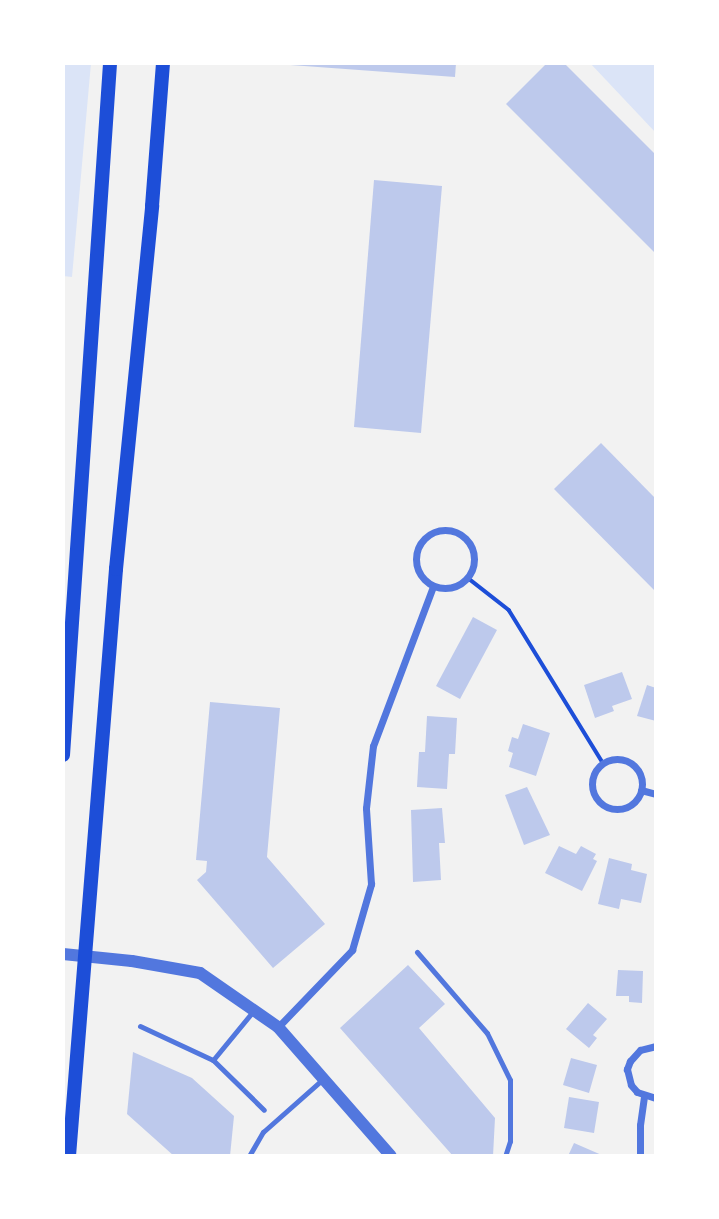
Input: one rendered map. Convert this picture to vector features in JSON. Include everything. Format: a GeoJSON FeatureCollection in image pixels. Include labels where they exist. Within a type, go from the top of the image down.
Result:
{"type":"FeatureCollection","features":[{"type":"Feature","properties":{"kind":"main road"},"geometry":{"type":"LineString","coordinates":[[63,755],[110,63]]}},
{"type":"Feature","properties":{"kind":"main road"},"geometry":{"type":"LineString","coordinates":[[69,1156],[115,582],[152,206],[163,63]]}},
{"type":"Feature","properties":{"kind":"street"},"geometry":{"type":"LineString","coordinates":[[436,531],[454,531],[468,541],[474,560],[468,578],[452,587],[433,586],[420,574],[416,557],[422,541],[436,531]]}},
{"type":"Feature","properties":{"kind":"street"},"geometry":{"type":"LineString","coordinates":[[278,1027],[352,950],[372,884],[366,808],[373,746],[433,586]]}},
{"type":"Feature","properties":{"kind":"street"},"geometry":{"type":"LineString","coordinates":[[619,759],[627,761],[639,773],[641,790],[638,797],[625,807],[609,808],[596,799],[593,775],[603,763],[619,759]]}},
{"type":"Feature","properties":{"kind":"street"},"geometry":{"type":"LineString","coordinates":[[641,790],[656,794]]}},
{"type":"Feature","properties":{"kind":"street"},"geometry":{"type":"LineString","coordinates":[[63,954],[200,974],[278,1027],[391,1156]]}},
{"type":"Feature","properties":{"kind":"street"},"geometry":{"type":"LineString","coordinates":[[656,1046],[640,1050],[627,1069],[631,1086],[645,1097],[656,1098]]}},
{"type":"Feature","properties":{"kind":"street"},"geometry":{"type":"LineString","coordinates":[[640,1156],[640,1125],[645,1097]]}},
{"type":"Feature","properties":{"kind":"lane"},"geometry":{"type":"LineString","coordinates":[[417,952],[487,1033],[510,1080],[510,1142],[505,1156]]}},
{"type":"Feature","properties":{"kind":"lane"},"geometry":{"type":"LineString","coordinates":[[213,1060],[254,1010]]}},
{"type":"Feature","properties":{"kind":"lane"},"geometry":{"type":"LineString","coordinates":[[140,1026],[213,1060],[264,1110]]}},
{"type":"Feature","properties":{"kind":"lane"},"geometry":{"type":"LineString","coordinates":[[249,1156],[263,1132],[324,1078]]}},
{"type":"Feature","properties":{"kind":"path"},"geometry":{"type":"LineString","coordinates":[[468,578],[509,610],[603,763]]}},
{"type":"Feature","properties":{"kind":"shaded area"},"geometry":{"type":"Polygon","coordinates":[[[63,63],[91,63],[72,277],[63,276],[63,63]]]}},
{"type":"Feature","properties":{"kind":"shaded area"},"geometry":{"type":"Polygon","coordinates":[[[590,63],[656,63],[656,133],[590,63]]]}},
{"type":"Feature","properties":{"kind":"building"},"geometry":{"type":"Polygon","coordinates":[[[263,63],[456,63],[455,77],[263,63]]]}},
{"type":"Feature","properties":{"kind":"building"},"geometry":{"type":"Polygon","coordinates":[[[547,63],[564,63],[656,155],[656,254],[506,104],[547,63]]]}},
{"type":"Feature","properties":{"kind":"building"},"geometry":{"type":"Polygon","coordinates":[[[374,180],[442,186],[421,433],[354,427],[374,180]]]}},
{"type":"Feature","properties":{"kind":"building"},"geometry":{"type":"Polygon","coordinates":[[[601,443],[656,499],[656,592],[554,489],[601,443]]]}},
{"type":"Feature","properties":{"kind":"building"},"geometry":{"type":"Polygon","coordinates":[[[473,617],[497,630],[460,699],[436,686],[473,617]]]}},
{"type":"Feature","properties":{"kind":"building"},"geometry":{"type":"Polygon","coordinates":[[[622,672],[632,699],[612,706],[614,711],[595,718],[584,685],[622,672]]]}},
{"type":"Feature","properties":{"kind":"building"},"geometry":{"type":"Polygon","coordinates":[[[647,685],[656,688],[656,721],[637,716],[647,685]]]}},
{"type":"Feature","properties":{"kind":"building"},"geometry":{"type":"Polygon","coordinates":[[[210,702],[280,708],[267,857],[325,924],[273,968],[197,880],[206,872],[207,861],[196,860],[210,702]]]}},
{"type":"Feature","properties":{"kind":"building"},"geometry":{"type":"Polygon","coordinates":[[[427,716],[457,718],[455,754],[449,754],[447,789],[417,787],[419,752],[425,752],[427,716]]]}},
{"type":"Feature","properties":{"kind":"building"},"geometry":{"type":"Polygon","coordinates":[[[523,724],[550,733],[536,776],[509,767],[513,753],[508,751],[512,737],[518,739],[523,724]]]}},
{"type":"Feature","properties":{"kind":"building"},"geometry":{"type":"Polygon","coordinates":[[[527,787],[550,835],[524,845],[505,795],[527,787]]]}},
{"type":"Feature","properties":{"kind":"building"},"geometry":{"type":"Polygon","coordinates":[[[442,808],[445,843],[439,843],[441,880],[413,882],[411,810],[442,808]]]}},
{"type":"Feature","properties":{"kind":"building"},"geometry":{"type":"Polygon","coordinates":[[[559,846],[576,854],[581,846],[596,854],[593,859],[597,861],[582,891],[545,873],[559,846]]]}},
{"type":"Feature","properties":{"kind":"building"},"geometry":{"type":"Polygon","coordinates":[[[609,858],[632,864],[631,870],[647,874],[641,903],[621,899],[619,909],[598,904],[609,858]]]}},
{"type":"Feature","properties":{"kind":"building"},"geometry":{"type":"Polygon","coordinates":[[[408,965],[445,1004],[419,1028],[495,1118],[493,1156],[453,1156],[340,1028],[408,965]]]}},
{"type":"Feature","properties":{"kind":"building"},"geometry":{"type":"Polygon","coordinates":[[[618,970],[643,971],[642,1003],[629,1002],[629,996],[616,996],[618,970]]]}},
{"type":"Feature","properties":{"kind":"building"},"geometry":{"type":"Polygon","coordinates":[[[588,1003],[607,1019],[593,1035],[597,1038],[589,1048],[566,1029],[588,1003]]]}},
{"type":"Feature","properties":{"kind":"building"},"geometry":{"type":"Polygon","coordinates":[[[133,1052],[192,1078],[234,1116],[230,1156],[174,1156],[127,1114],[133,1052]]]}},
{"type":"Feature","properties":{"kind":"building"},"geometry":{"type":"Polygon","coordinates":[[[571,1058],[597,1065],[589,1093],[563,1085],[571,1058]]]}},
{"type":"Feature","properties":{"kind":"building"},"geometry":{"type":"Polygon","coordinates":[[[569,1097],[599,1102],[594,1133],[564,1128],[569,1097]]]}},
{"type":"Feature","properties":{"kind":"building"},"geometry":{"type":"Polygon","coordinates":[[[574,1143],[604,1156],[568,1156],[574,1143]]]}}]}
